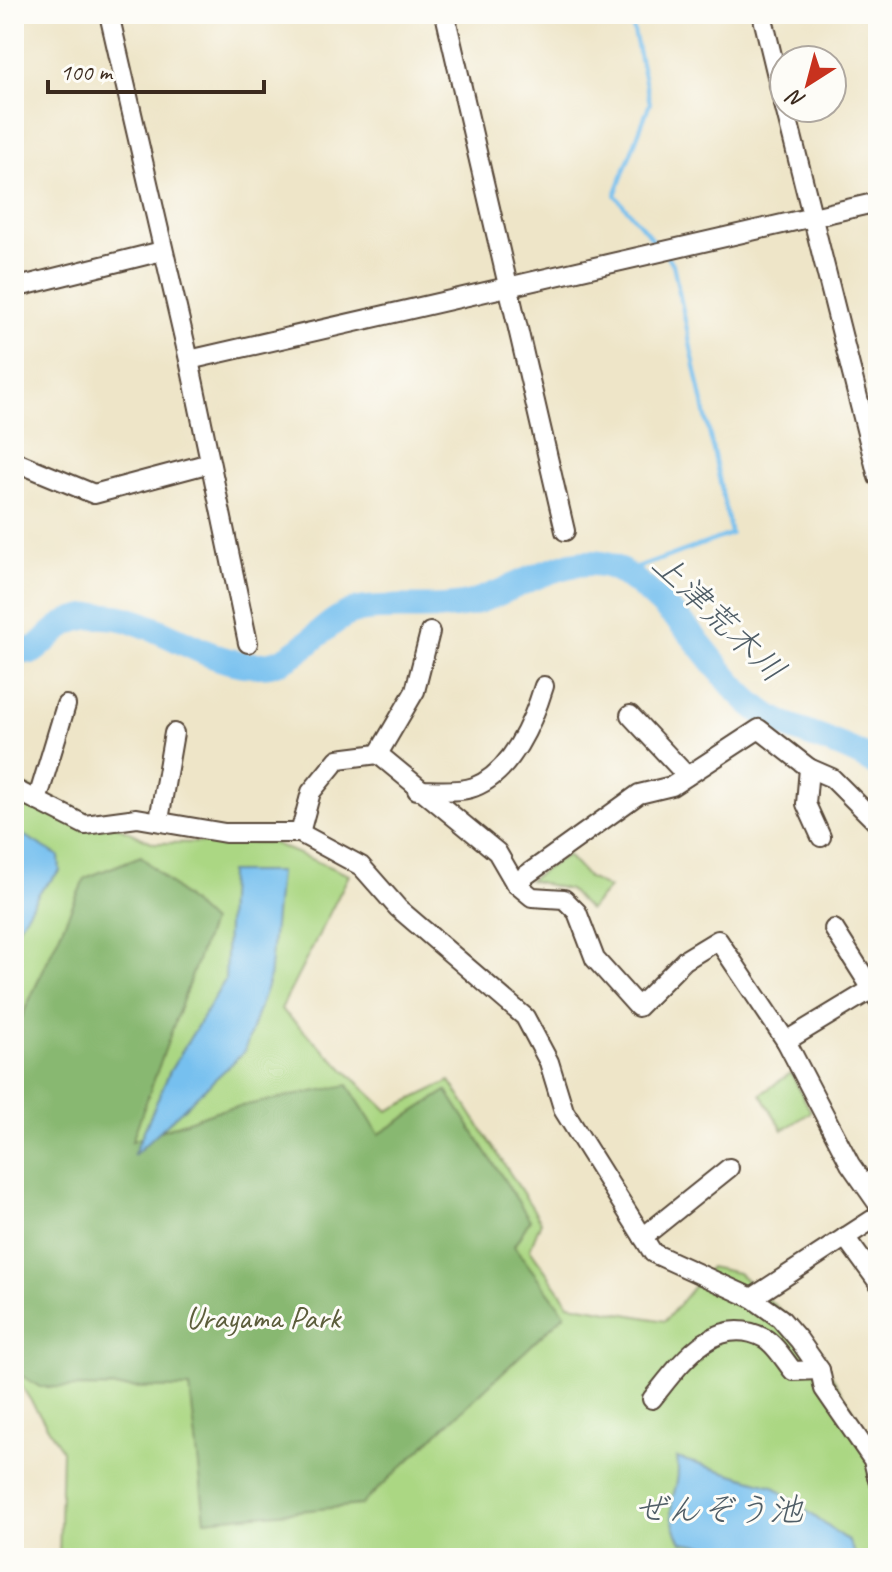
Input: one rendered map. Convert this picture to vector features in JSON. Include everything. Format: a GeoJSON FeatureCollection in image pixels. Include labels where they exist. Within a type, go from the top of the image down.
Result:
{"type":"FeatureCollection","features":[{"type":"Feature","properties":{"kind":"street"},"geometry":{"type":"LineString","coordinates":[[109,14],[189,360],[248,643]]}},
{"type":"Feature","properties":{"kind":"street"},"geometry":{"type":"LineString","coordinates":[[445,14],[565,531]]}},
{"type":"Feature","properties":{"kind":"street"},"geometry":{"type":"LineString","coordinates":[[762,14],[769,44]]}},
{"type":"Feature","properties":{"kind":"street"},"geometry":{"type":"LineString","coordinates":[[788,124],[878,477]]}},
{"type":"Feature","properties":{"kind":"street"},"geometry":{"type":"LineString","coordinates":[[189,360],[507,290],[878,202]]}},
{"type":"Feature","properties":{"kind":"street"},"geometry":{"type":"LineString","coordinates":[[14,288],[162,251]]}},
{"type":"Feature","properties":{"kind":"street"},"geometry":{"type":"LineString","coordinates":[[14,461],[94,494],[210,463]]}},
{"type":"Feature","properties":{"kind":"street"},"geometry":{"type":"LineString","coordinates":[[378,754],[415,691],[430,632]]}},
{"type":"Feature","properties":{"kind":"street"},"geometry":{"type":"LineString","coordinates":[[417,790],[471,789],[494,777],[532,717],[544,686]]}},
{"type":"Feature","properties":{"kind":"street"},"geometry":{"type":"LineString","coordinates":[[37,801],[66,705]]}},
{"type":"Feature","properties":{"kind":"street"},"geometry":{"type":"LineString","coordinates":[[630,715],[687,776]]}},
{"type":"Feature","properties":{"kind":"street"},"geometry":{"type":"LineString","coordinates":[[515,883],[639,794],[672,786],[759,729],[809,768],[832,778],[878,824]]}},
{"type":"Feature","properties":{"kind":"street"},"geometry":{"type":"LineString","coordinates":[[159,820],[174,733]]}},
{"type":"Feature","properties":{"kind":"street"},"geometry":{"type":"LineString","coordinates":[[300,833],[311,792],[338,759],[378,754],[417,790],[497,852],[515,883],[532,897],[564,899],[577,912],[595,959],[638,1007],[685,960],[718,940],[786,1041],[850,1164],[878,1204]]}},
{"type":"Feature","properties":{"kind":"street"},"geometry":{"type":"LineString","coordinates":[[809,768],[806,804],[821,837]]}},
{"type":"Feature","properties":{"kind":"street"},"geometry":{"type":"LineString","coordinates":[[14,789],[85,825],[137,818],[242,835],[300,833],[361,866],[398,908],[525,1017],[549,1062],[564,1111],[653,1253],[752,1298],[780,1318],[820,1370],[824,1389],[876,1459],[878,1480]]}},
{"type":"Feature","properties":{"kind":"street"},"geometry":{"type":"LineString","coordinates":[[786,1041],[875,994],[834,929]]}},
{"type":"Feature","properties":{"kind":"street"},"geometry":{"type":"LineString","coordinates":[[643,1237],[729,1168]]}},
{"type":"Feature","properties":{"kind":"street"},"geometry":{"type":"LineString","coordinates":[[752,1298],[878,1216]]}},
{"type":"Feature","properties":{"kind":"street"},"geometry":{"type":"LineString","coordinates":[[845,1237],[878,1282]]}},
{"type":"Feature","properties":{"kind":"street"},"geometry":{"type":"LineString","coordinates":[[652,1399],[688,1354],[712,1337],[744,1331],[767,1339],[793,1371],[820,1370]]}},
{"type":"Feature","properties":{"kind":"green space","name":"Urayama Park"},"geometry":{"type":"Polygon","coordinates":[[[14,781],[154,843],[270,842],[349,875],[281,1009],[388,1111],[450,1081],[541,1221],[530,1249],[569,1304],[665,1321],[710,1267],[738,1273],[803,1330],[878,1450],[878,1558],[59,1558],[62,1450],[19,1382],[14,1381],[14,781]]]}},
{"type":"Feature","properties":{"kind":"green space"},"geometry":{"type":"Polygon","coordinates":[[[567,855],[588,878],[609,888],[589,910],[569,890],[529,880],[567,855]]]}},
{"type":"Feature","properties":{"kind":"green space"},"geometry":{"type":"Polygon","coordinates":[[[141,856],[211,922],[132,1141],[216,1111],[348,1085],[379,1134],[447,1091],[530,1220],[514,1246],[565,1314],[361,1505],[205,1520],[190,1388],[40,1387],[14,1371],[14,1034],[85,878],[141,856]]]}},
{"type":"Feature","properties":{"kind":"green space"},"geometry":{"type":"Polygon","coordinates":[[[791,1073],[811,1112],[783,1130],[761,1094],[791,1073]]]}},
{"type":"Feature","properties":{"kind":"water"},"geometry":{"type":"Polygon","coordinates":[[[18,832],[59,856],[60,871],[41,890],[14,934],[14,834],[18,832]]]}},
{"type":"Feature","properties":{"kind":"water"},"geometry":{"type":"Polygon","coordinates":[[[229,872],[279,872],[269,980],[244,1052],[133,1156],[170,1071],[225,980],[229,872]]]}},
{"type":"Feature","properties":{"kind":"water","name":"ぜんぞう池"},"geometry":{"type":"Polygon","coordinates":[[[677,1458],[773,1486],[849,1542],[857,1558],[748,1558],[737,1550],[681,1542],[674,1528],[671,1507],[677,1481],[677,1458]]]}},
{"type":"Feature","properties":{"kind":"waterway"},"geometry":{"type":"LineString","coordinates":[[630,14],[650,103],[615,195],[659,247]]}},
{"type":"Feature","properties":{"kind":"waterway"},"geometry":{"type":"LineString","coordinates":[[623,573],[731,534],[673,264],[667,257]]}},
{"type":"Feature","properties":{"kind":"waterway","name":"上津荒木川"},"geometry":{"type":"LineString","coordinates":[[14,648],[33,651],[71,621],[96,616],[143,624],[236,663],[275,663],[300,649],[334,622],[359,610],[462,605],[556,569],[594,563],[620,571],[649,592],[681,622],[745,698],[770,718],[848,749],[878,765]]}}]}
